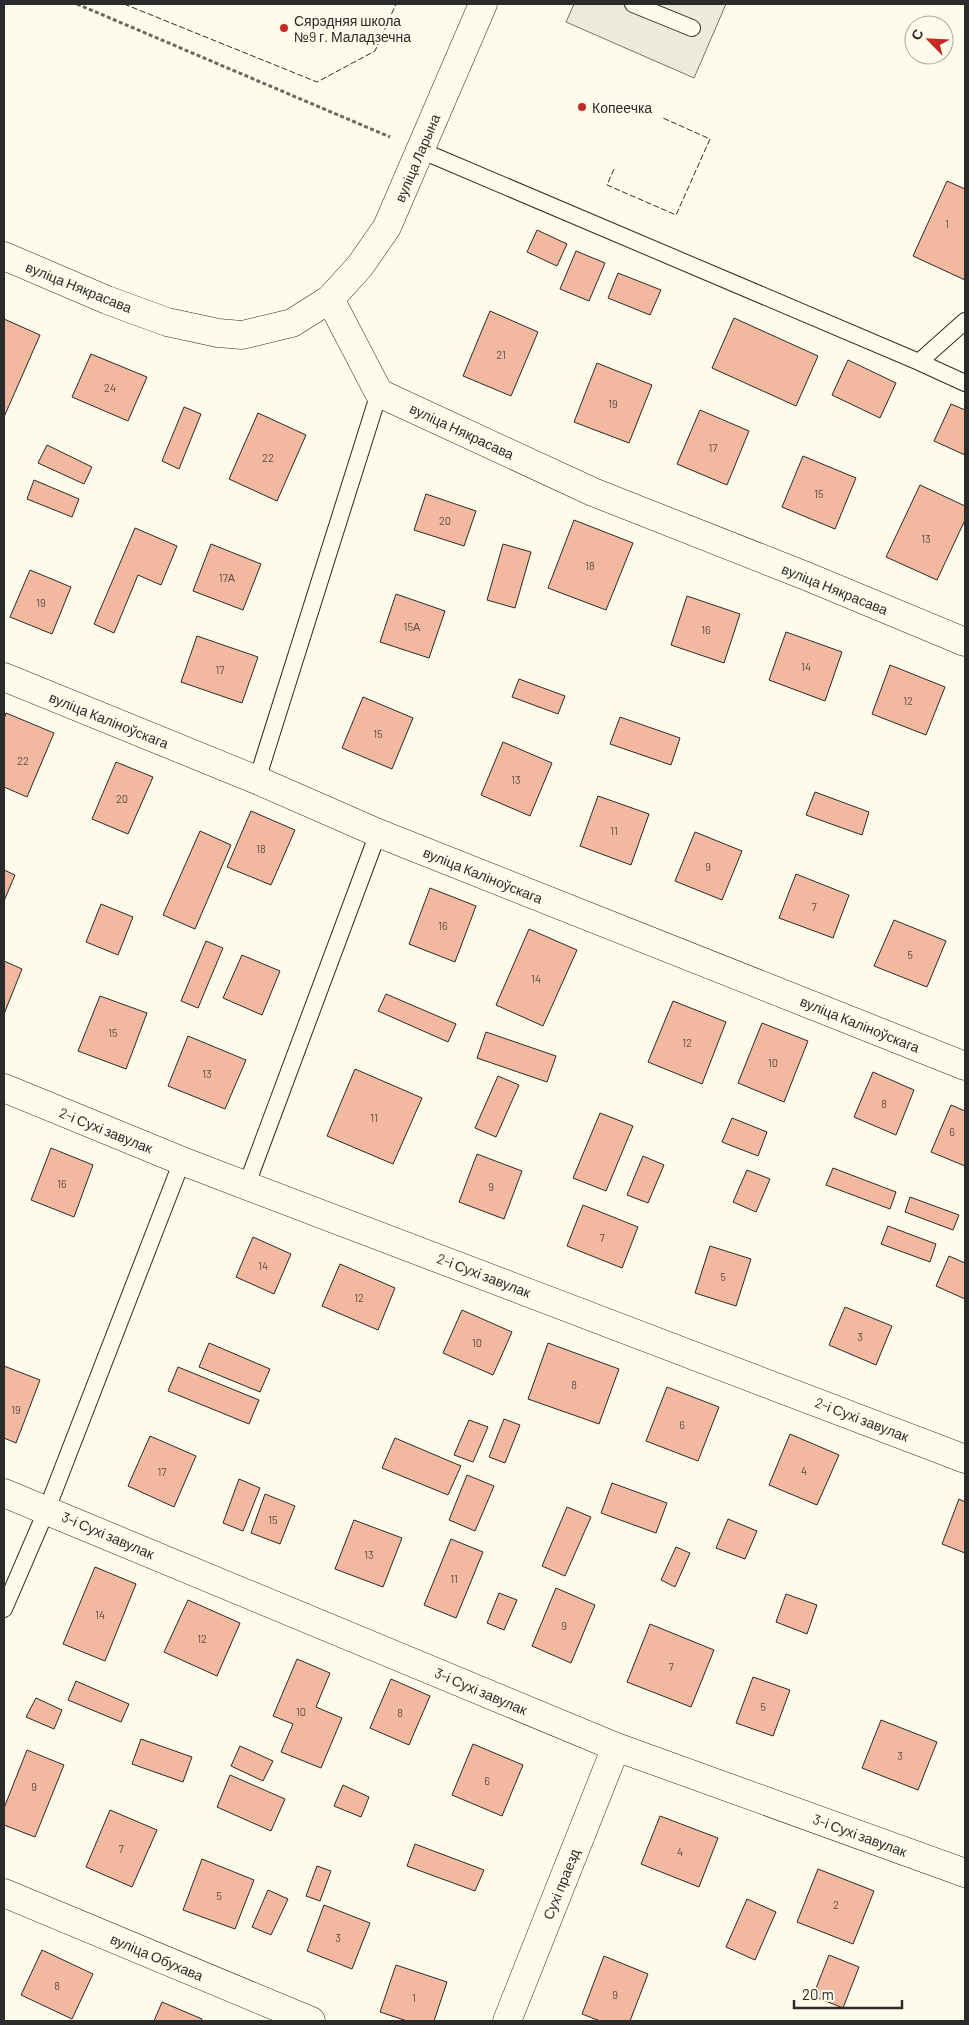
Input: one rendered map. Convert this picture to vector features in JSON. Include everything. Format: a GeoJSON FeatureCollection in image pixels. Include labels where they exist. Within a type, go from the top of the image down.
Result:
{"type":"FeatureCollection","features":[{"type":"Feature","properties":{"kind":"street","name":"вуліца Ларына"},"geometry":{"type":"LineString","coordinates":[[330,299],[360,266],[387,226],[483,4]]}},
{"type":"Feature","properties":{"kind":"street","name":"вуліца Някрасава"},"geometry":{"type":"LineString","coordinates":[[4,256],[116,303],[168,322],[218,333],[242,335],[292,323],[330,299]]}},
{"type":"Feature","properties":{"kind":"street"},"geometry":{"type":"LineString","coordinates":[[330,299],[379,393]]}},
{"type":"Feature","properties":{"kind":"street","name":"вуліца Някрасава"},"geometry":{"type":"LineString","coordinates":[[379,393],[593,492],[965,642]]}},
{"type":"Feature","properties":{"kind":"street","name":"вуліца Каліноўскага"},"geometry":{"type":"LineString","coordinates":[[4,677],[257,780],[378,833],[965,1066]]}},
{"type":"Feature","properties":{"kind":"street","name":"2-і Сухі завулак"},"geometry":{"type":"LineString","coordinates":[[4,1088],[182,1161],[247,1184],[965,1459]]}},
{"type":"Feature","properties":{"kind":"street","name":"3-і Сухі завулак"},"geometry":{"type":"LineString","coordinates":[[4,1493],[47,1509],[616,1748],[965,1873]]}},
{"type":"Feature","properties":{"kind":"street","name":"Сухі праезд"},"geometry":{"type":"LineString","coordinates":[[506,2021],[616,1748]]}},
{"type":"Feature","properties":{"kind":"street","name":"вуліца Обухава"},"geometry":{"type":"LineString","coordinates":[[4,1893],[311,2021]]}},
{"type":"Feature","properties":{"kind":"lane"},"geometry":{"type":"LineString","coordinates":[[633,4],[692,28]]}},
{"type":"Feature","properties":{"kind":"lane"},"geometry":{"type":"LineString","coordinates":[[420,150],[965,383]]}},
{"type":"Feature","properties":{"kind":"lane"},"geometry":{"type":"LineString","coordinates":[[919,362],[965,321]]}},
{"type":"Feature","properties":{"kind":"lane"},"geometry":{"type":"LineString","coordinates":[[257,780],[379,393]]}},
{"type":"Feature","properties":{"kind":"lane"},"geometry":{"type":"LineString","coordinates":[[247,1184],[378,833]]}},
{"type":"Feature","properties":{"kind":"lane"},"geometry":{"type":"LineString","coordinates":[[4,1609],[47,1509],[182,1161]]}},
{"type":"Feature","properties":{"kind":"path"},"geometry":{"type":"LineString","coordinates":[[77,4],[420,150]]}},
{"type":"Feature","properties":{"kind":"shaded area"},"geometry":{"type":"Polygon","coordinates":[[[574,4],[726,4],[694,78],[566,22],[574,4]]]}},
{"type":"Feature","properties":{"kind":"building"},"geometry":{"type":"Polygon","coordinates":[[[947,181],[965,189],[965,280],[913,256],[947,181]]]}},
{"type":"Feature","properties":{"kind":"building"},"geometry":{"type":"Polygon","coordinates":[[[537,230],[567,244],[557,266],[527,252],[537,230]]]}},
{"type":"Feature","properties":{"kind":"building"},"geometry":{"type":"Polygon","coordinates":[[[576,251],[605,263],[589,301],[560,289],[576,251]]]}},
{"type":"Feature","properties":{"kind":"building"},"geometry":{"type":"Polygon","coordinates":[[[618,273],[661,290],[650,315],[608,298],[618,273]]]}},
{"type":"Feature","properties":{"kind":"building"},"geometry":{"type":"Polygon","coordinates":[[[490,311],[538,332],[511,396],[463,376],[490,311]]]}},
{"type":"Feature","properties":{"kind":"building"},"geometry":{"type":"Polygon","coordinates":[[[734,318],[818,356],[796,406],[712,368],[734,318]]]}},
{"type":"Feature","properties":{"kind":"building"},"geometry":{"type":"Polygon","coordinates":[[[4,319],[40,335],[4,417],[4,319]]]}},
{"type":"Feature","properties":{"kind":"building"},"geometry":{"type":"Polygon","coordinates":[[[91,354],[147,377],[128,421],[72,397],[91,354]]]}},
{"type":"Feature","properties":{"kind":"building"},"geometry":{"type":"Polygon","coordinates":[[[848,360],[896,383],[880,418],[832,395],[848,360]]]}},
{"type":"Feature","properties":{"kind":"building"},"geometry":{"type":"Polygon","coordinates":[[[597,363],[652,385],[629,443],[574,422],[597,363]]]}},
{"type":"Feature","properties":{"kind":"building"},"geometry":{"type":"Polygon","coordinates":[[[951,404],[965,410],[965,455],[934,441],[951,404]]]}},
{"type":"Feature","properties":{"kind":"building"},"geometry":{"type":"Polygon","coordinates":[[[184,407],[201,414],[179,469],[162,461],[184,407]]]}},
{"type":"Feature","properties":{"kind":"building"},"geometry":{"type":"Polygon","coordinates":[[[700,410],[749,431],[727,485],[677,464],[700,410]]]}},
{"type":"Feature","properties":{"kind":"building"},"geometry":{"type":"Polygon","coordinates":[[[258,413],[306,435],[277,501],[229,479],[258,413]]]}},
{"type":"Feature","properties":{"kind":"building"},"geometry":{"type":"Polygon","coordinates":[[[47,445],[92,467],[84,484],[38,463],[47,445]]]}},
{"type":"Feature","properties":{"kind":"building"},"geometry":{"type":"Polygon","coordinates":[[[803,456],[856,478],[835,529],[782,507],[803,456]]]}},
{"type":"Feature","properties":{"kind":"building"},"geometry":{"type":"Polygon","coordinates":[[[34,480],[79,499],[72,517],[27,499],[34,480]]]}},
{"type":"Feature","properties":{"kind":"building"},"geometry":{"type":"Polygon","coordinates":[[[920,485],[965,506],[965,520],[937,580],[886,557],[920,485]]]}},
{"type":"Feature","properties":{"kind":"building"},"geometry":{"type":"Polygon","coordinates":[[[426,494],[476,511],[464,546],[414,530],[426,494]]]}},
{"type":"Feature","properties":{"kind":"building"},"geometry":{"type":"Polygon","coordinates":[[[574,520],[633,543],[606,610],[548,588],[574,520]]]}},
{"type":"Feature","properties":{"kind":"building"},"geometry":{"type":"Polygon","coordinates":[[[135,528],[177,546],[161,585],[138,575],[114,633],[94,624],[135,528]]]}},
{"type":"Feature","properties":{"kind":"building"},"geometry":{"type":"Polygon","coordinates":[[[211,544],[261,564],[243,610],[193,591],[211,544]]]}},
{"type":"Feature","properties":{"kind":"building"},"geometry":{"type":"Polygon","coordinates":[[[503,544],[531,552],[515,608],[487,600],[503,544]]]}},
{"type":"Feature","properties":{"kind":"building"},"geometry":{"type":"Polygon","coordinates":[[[30,570],[71,587],[52,634],[10,617],[30,570]]]}},
{"type":"Feature","properties":{"kind":"building"},"geometry":{"type":"Polygon","coordinates":[[[396,594],[445,611],[429,658],[380,642],[396,594]]]}},
{"type":"Feature","properties":{"kind":"building"},"geometry":{"type":"Polygon","coordinates":[[[687,596],[740,614],[724,663],[671,645],[687,596]]]}},
{"type":"Feature","properties":{"kind":"building"},"geometry":{"type":"Polygon","coordinates":[[[786,632],[842,652],[825,701],[769,680],[786,632]]]}},
{"type":"Feature","properties":{"kind":"building"},"geometry":{"type":"Polygon","coordinates":[[[197,636],[258,657],[242,703],[181,682],[197,636]]]}},
{"type":"Feature","properties":{"kind":"building"},"geometry":{"type":"Polygon","coordinates":[[[890,665],[945,687],[926,735],[872,714],[890,665]]]}},
{"type":"Feature","properties":{"kind":"building"},"geometry":{"type":"Polygon","coordinates":[[[519,679],[565,696],[558,714],[512,697],[519,679]]]}},
{"type":"Feature","properties":{"kind":"building"},"geometry":{"type":"Polygon","coordinates":[[[363,697],[413,718],[392,769],[342,748],[363,697]]]}},
{"type":"Feature","properties":{"kind":"building"},"geometry":{"type":"Polygon","coordinates":[[[6,713],[54,733],[27,797],[4,787],[4,719],[6,713]]]}},
{"type":"Feature","properties":{"kind":"building"},"geometry":{"type":"Polygon","coordinates":[[[620,717],[680,738],[671,765],[610,744],[620,717]]]}},
{"type":"Feature","properties":{"kind":"building"},"geometry":{"type":"Polygon","coordinates":[[[503,742],[552,763],[530,816],[481,795],[503,742]]]}},
{"type":"Feature","properties":{"kind":"building"},"geometry":{"type":"Polygon","coordinates":[[[116,762],[153,777],[128,834],[92,819],[116,762]]]}},
{"type":"Feature","properties":{"kind":"building"},"geometry":{"type":"Polygon","coordinates":[[[815,792],[869,812],[862,835],[806,815],[815,792]]]}},
{"type":"Feature","properties":{"kind":"building"},"geometry":{"type":"Polygon","coordinates":[[[598,796],[649,814],[631,865],[580,846],[598,796]]]}},
{"type":"Feature","properties":{"kind":"building"},"geometry":{"type":"Polygon","coordinates":[[[251,811],[295,830],[271,885],[227,867],[251,811]]]}},
{"type":"Feature","properties":{"kind":"building"},"geometry":{"type":"Polygon","coordinates":[[[200,831],[231,845],[195,929],[163,915],[200,831]]]}},
{"type":"Feature","properties":{"kind":"building"},"geometry":{"type":"Polygon","coordinates":[[[695,832],[742,851],[722,900],[675,881],[695,832]]]}},
{"type":"Feature","properties":{"kind":"building"},"geometry":{"type":"Polygon","coordinates":[[[4,870],[15,875],[4,901],[4,870]]]}},
{"type":"Feature","properties":{"kind":"building"},"geometry":{"type":"Polygon","coordinates":[[[796,874],[849,895],[833,938],[779,918],[796,874]]]}},
{"type":"Feature","properties":{"kind":"building"},"geometry":{"type":"Polygon","coordinates":[[[430,888],[476,906],[455,962],[409,944],[430,888]]]}},
{"type":"Feature","properties":{"kind":"building"},"geometry":{"type":"Polygon","coordinates":[[[101,904],[133,917],[118,955],[86,942],[101,904]]]}},
{"type":"Feature","properties":{"kind":"building"},"geometry":{"type":"Polygon","coordinates":[[[894,920],[946,941],[927,987],[874,966],[894,920]]]}},
{"type":"Feature","properties":{"kind":"building"},"geometry":{"type":"Polygon","coordinates":[[[529,929],[577,950],[543,1026],[496,1005],[529,929]]]}},
{"type":"Feature","properties":{"kind":"building"},"geometry":{"type":"Polygon","coordinates":[[[206,941],[223,948],[198,1008],[181,1001],[206,941]]]}},
{"type":"Feature","properties":{"kind":"building"},"geometry":{"type":"Polygon","coordinates":[[[242,955],[280,971],[262,1015],[223,998],[242,955]]]}},
{"type":"Feature","properties":{"kind":"building"},"geometry":{"type":"Polygon","coordinates":[[[4,961],[22,969],[4,1014],[4,961]]]}},
{"type":"Feature","properties":{"kind":"building"},"geometry":{"type":"Polygon","coordinates":[[[386,994],[456,1024],[448,1042],[378,1011],[386,994]]]}},
{"type":"Feature","properties":{"kind":"building"},"geometry":{"type":"Polygon","coordinates":[[[100,996],[147,1013],[126,1069],[78,1051],[100,996]]]}},
{"type":"Feature","properties":{"kind":"building"},"geometry":{"type":"Polygon","coordinates":[[[673,1001],[726,1022],[702,1084],[648,1062],[673,1001]]]}},
{"type":"Feature","properties":{"kind":"building"},"geometry":{"type":"Polygon","coordinates":[[[762,1023],[808,1041],[784,1102],[738,1083],[762,1023]]]}},
{"type":"Feature","properties":{"kind":"building"},"geometry":{"type":"Polygon","coordinates":[[[486,1032],[556,1056],[547,1082],[477,1058],[486,1032]]]}},
{"type":"Feature","properties":{"kind":"building"},"geometry":{"type":"Polygon","coordinates":[[[188,1036],[246,1060],[225,1109],[168,1086],[188,1036]]]}},
{"type":"Feature","properties":{"kind":"building"},"geometry":{"type":"Polygon","coordinates":[[[355,1069],[422,1098],[393,1164],[327,1136],[355,1069]]]}},
{"type":"Feature","properties":{"kind":"building"},"geometry":{"type":"Polygon","coordinates":[[[873,1072],[914,1090],[896,1135],[854,1117],[873,1072]]]}},
{"type":"Feature","properties":{"kind":"building"},"geometry":{"type":"Polygon","coordinates":[[[498,1076],[519,1085],[496,1137],[475,1128],[498,1076]]]}},
{"type":"Feature","properties":{"kind":"building"},"geometry":{"type":"Polygon","coordinates":[[[951,1105],[965,1111],[965,1166],[931,1152],[951,1105]]]}},
{"type":"Feature","properties":{"kind":"building"},"geometry":{"type":"Polygon","coordinates":[[[600,1113],[633,1126],[606,1191],[573,1178],[600,1113]]]}},
{"type":"Feature","properties":{"kind":"building"},"geometry":{"type":"Polygon","coordinates":[[[732,1118],[767,1132],[758,1156],[722,1142],[732,1118]]]}},
{"type":"Feature","properties":{"kind":"building"},"geometry":{"type":"Polygon","coordinates":[[[51,1148],[93,1165],[74,1217],[31,1200],[51,1148]]]}},
{"type":"Feature","properties":{"kind":"building"},"geometry":{"type":"Polygon","coordinates":[[[477,1154],[522,1171],[504,1219],[459,1202],[477,1154]]]}},
{"type":"Feature","properties":{"kind":"building"},"geometry":{"type":"Polygon","coordinates":[[[643,1156],[664,1165],[648,1203],[627,1195],[643,1156]]]}},
{"type":"Feature","properties":{"kind":"building"},"geometry":{"type":"Polygon","coordinates":[[[833,1168],[896,1192],[890,1209],[826,1185],[833,1168]]]}},
{"type":"Feature","properties":{"kind":"building"},"geometry":{"type":"Polygon","coordinates":[[[747,1170],[770,1179],[756,1212],[733,1202],[747,1170]]]}},
{"type":"Feature","properties":{"kind":"building"},"geometry":{"type":"Polygon","coordinates":[[[910,1197],[959,1215],[953,1230],[905,1212],[910,1197]]]}},
{"type":"Feature","properties":{"kind":"building"},"geometry":{"type":"Polygon","coordinates":[[[583,1205],[638,1227],[622,1268],[567,1246],[583,1205]]]}},
{"type":"Feature","properties":{"kind":"building"},"geometry":{"type":"Polygon","coordinates":[[[888,1226],[936,1244],[930,1262],[881,1244],[888,1226]]]}},
{"type":"Feature","properties":{"kind":"building"},"geometry":{"type":"Polygon","coordinates":[[[253,1237],[291,1254],[274,1294],[236,1277],[253,1237]]]}},
{"type":"Feature","properties":{"kind":"building"},"geometry":{"type":"Polygon","coordinates":[[[710,1246],[751,1259],[736,1306],[695,1293],[710,1246]]]}},
{"type":"Feature","properties":{"kind":"building"},"geometry":{"type":"Polygon","coordinates":[[[949,1256],[965,1263],[965,1299],[936,1286],[949,1256]]]}},
{"type":"Feature","properties":{"kind":"building"},"geometry":{"type":"Polygon","coordinates":[[[340,1264],[395,1288],[378,1330],[322,1306],[340,1264]]]}},
{"type":"Feature","properties":{"kind":"building"},"geometry":{"type":"Polygon","coordinates":[[[845,1307],[892,1326],[876,1365],[829,1345],[845,1307]]]}},
{"type":"Feature","properties":{"kind":"building"},"geometry":{"type":"Polygon","coordinates":[[[462,1310],[512,1332],[493,1375],[443,1353],[462,1310]]]}},
{"type":"Feature","properties":{"kind":"building"},"geometry":{"type":"Polygon","coordinates":[[[209,1343],[270,1369],[260,1392],[199,1367],[209,1343]]]}},
{"type":"Feature","properties":{"kind":"building"},"geometry":{"type":"Polygon","coordinates":[[[548,1343],[619,1369],[599,1424],[528,1399],[548,1343]]]}},
{"type":"Feature","properties":{"kind":"building"},"geometry":{"type":"Polygon","coordinates":[[[4,1366],[40,1380],[16,1443],[4,1438],[4,1366]]]}},
{"type":"Feature","properties":{"kind":"building"},"geometry":{"type":"Polygon","coordinates":[[[178,1367],[259,1400],[249,1424],[168,1391],[178,1367]]]}},
{"type":"Feature","properties":{"kind":"building"},"geometry":{"type":"Polygon","coordinates":[[[667,1387],[719,1407],[698,1461],[646,1441],[667,1387]]]}},
{"type":"Feature","properties":{"kind":"building"},"geometry":{"type":"Polygon","coordinates":[[[504,1419],[520,1425],[505,1463],[489,1457],[504,1419]]]}},
{"type":"Feature","properties":{"kind":"building"},"geometry":{"type":"Polygon","coordinates":[[[469,1420],[488,1427],[473,1462],[454,1455],[469,1420]]]}},
{"type":"Feature","properties":{"kind":"building"},"geometry":{"type":"Polygon","coordinates":[[[790,1434],[839,1455],[817,1505],[769,1485],[790,1434]]]}},
{"type":"Feature","properties":{"kind":"building"},"geometry":{"type":"Polygon","coordinates":[[[150,1436],[196,1456],[174,1507],[128,1486],[150,1436]]]}},
{"type":"Feature","properties":{"kind":"building"},"geometry":{"type":"Polygon","coordinates":[[[395,1438],[461,1466],[448,1495],[382,1468],[395,1438]]]}},
{"type":"Feature","properties":{"kind":"building"},"geometry":{"type":"Polygon","coordinates":[[[467,1475],[494,1486],[475,1531],[449,1520],[467,1475]]]}},
{"type":"Feature","properties":{"kind":"building"},"geometry":{"type":"Polygon","coordinates":[[[239,1479],[260,1488],[243,1531],[223,1523],[239,1479]]]}},
{"type":"Feature","properties":{"kind":"building"},"geometry":{"type":"Polygon","coordinates":[[[612,1483],[667,1503],[656,1533],[601,1513],[612,1483]]]}},
{"type":"Feature","properties":{"kind":"building"},"geometry":{"type":"Polygon","coordinates":[[[265,1494],[295,1506],[280,1544],[251,1533],[265,1494]]]}},
{"type":"Feature","properties":{"kind":"building"},"geometry":{"type":"Polygon","coordinates":[[[959,1499],[965,1502],[965,1553],[942,1544],[959,1499]]]}},
{"type":"Feature","properties":{"kind":"building"},"geometry":{"type":"Polygon","coordinates":[[[567,1507],[591,1517],[565,1576],[542,1566],[567,1507]]]}},
{"type":"Feature","properties":{"kind":"building"},"geometry":{"type":"Polygon","coordinates":[[[728,1519],[757,1531],[745,1559],[716,1548],[728,1519]]]}},
{"type":"Feature","properties":{"kind":"building"},"geometry":{"type":"Polygon","coordinates":[[[354,1520],[402,1538],[383,1587],[335,1569],[354,1520]]]}},
{"type":"Feature","properties":{"kind":"building"},"geometry":{"type":"Polygon","coordinates":[[[451,1539],[483,1552],[456,1618],[424,1605],[451,1539]]]}},
{"type":"Feature","properties":{"kind":"building"},"geometry":{"type":"Polygon","coordinates":[[[676,1547],[690,1553],[675,1587],[661,1580],[676,1547]]]}},
{"type":"Feature","properties":{"kind":"building"},"geometry":{"type":"Polygon","coordinates":[[[95,1567],[136,1584],[105,1661],[63,1644],[95,1567]]]}},
{"type":"Feature","properties":{"kind":"building"},"geometry":{"type":"Polygon","coordinates":[[[556,1588],[595,1605],[571,1663],[532,1646],[556,1588]]]}},
{"type":"Feature","properties":{"kind":"building"},"geometry":{"type":"Polygon","coordinates":[[[499,1593],[517,1600],[504,1630],[487,1623],[499,1593]]]}},
{"type":"Feature","properties":{"kind":"building"},"geometry":{"type":"Polygon","coordinates":[[[786,1594],[817,1605],[807,1634],[776,1622],[786,1594]]]}},
{"type":"Feature","properties":{"kind":"building"},"geometry":{"type":"Polygon","coordinates":[[[188,1600],[240,1623],[217,1676],[164,1652],[188,1600]]]}},
{"type":"Feature","properties":{"kind":"building"},"geometry":{"type":"Polygon","coordinates":[[[650,1624],[714,1650],[691,1707],[627,1682],[650,1624]]]}},
{"type":"Feature","properties":{"kind":"building"},"geometry":{"type":"Polygon","coordinates":[[[297,1659],[330,1673],[316,1707],[342,1718],[321,1768],[281,1752],[293,1724],[273,1716],[297,1659]]]}},
{"type":"Feature","properties":{"kind":"building"},"geometry":{"type":"Polygon","coordinates":[[[753,1677],[790,1690],[773,1736],[736,1723],[753,1677]]]}},
{"type":"Feature","properties":{"kind":"building"},"geometry":{"type":"Polygon","coordinates":[[[391,1679],[430,1696],[409,1745],[370,1728],[391,1679]]]}},
{"type":"Feature","properties":{"kind":"building"},"geometry":{"type":"Polygon","coordinates":[[[76,1681],[129,1704],[121,1722],[68,1700],[76,1681]]]}},
{"type":"Feature","properties":{"kind":"building"},"geometry":{"type":"Polygon","coordinates":[[[36,1698],[62,1710],[54,1729],[26,1717],[36,1698]]]}},
{"type":"Feature","properties":{"kind":"building"},"geometry":{"type":"Polygon","coordinates":[[[881,1720],[937,1742],[918,1790],[862,1768],[881,1720]]]}},
{"type":"Feature","properties":{"kind":"building"},"geometry":{"type":"Polygon","coordinates":[[[141,1739],[192,1757],[183,1782],[132,1764],[141,1739]]]}},
{"type":"Feature","properties":{"kind":"building"},"geometry":{"type":"Polygon","coordinates":[[[473,1744],[523,1765],[502,1816],[452,1795],[473,1744]]]}},
{"type":"Feature","properties":{"kind":"building"},"geometry":{"type":"Polygon","coordinates":[[[240,1746],[273,1761],[263,1781],[231,1766],[240,1746]]]}},
{"type":"Feature","properties":{"kind":"building"},"geometry":{"type":"Polygon","coordinates":[[[27,1750],[64,1765],[35,1837],[4,1825],[4,1808],[27,1750]]]}},
{"type":"Feature","properties":{"kind":"building"},"geometry":{"type":"Polygon","coordinates":[[[230,1775],[285,1799],[271,1831],[217,1807],[230,1775]]]}},
{"type":"Feature","properties":{"kind":"building"},"geometry":{"type":"Polygon","coordinates":[[[343,1785],[369,1797],[361,1817],[334,1806],[343,1785]]]}},
{"type":"Feature","properties":{"kind":"building"},"geometry":{"type":"Polygon","coordinates":[[[110,1810],[157,1830],[132,1887],[86,1867],[110,1810]]]}},
{"type":"Feature","properties":{"kind":"building"},"geometry":{"type":"Polygon","coordinates":[[[660,1816],[718,1838],[699,1887],[641,1864],[660,1816]]]}},
{"type":"Feature","properties":{"kind":"building"},"geometry":{"type":"Polygon","coordinates":[[[415,1844],[484,1870],[475,1891],[407,1866],[415,1844]]]}},
{"type":"Feature","properties":{"kind":"building"},"geometry":{"type":"Polygon","coordinates":[[[202,1859],[254,1880],[235,1929],[183,1910],[202,1859]]]}},
{"type":"Feature","properties":{"kind":"building"},"geometry":{"type":"Polygon","coordinates":[[[317,1866],[331,1871],[320,1901],[306,1896],[317,1866]]]}},
{"type":"Feature","properties":{"kind":"building"},"geometry":{"type":"Polygon","coordinates":[[[818,1869],[874,1891],[853,1944],[797,1922],[818,1869]]]}},
{"type":"Feature","properties":{"kind":"building"},"geometry":{"type":"Polygon","coordinates":[[[268,1890],[288,1899],[271,1935],[252,1927],[268,1890]]]}},
{"type":"Feature","properties":{"kind":"building"},"geometry":{"type":"Polygon","coordinates":[[[747,1899],[776,1912],[755,1960],[726,1947],[747,1899]]]}},
{"type":"Feature","properties":{"kind":"building"},"geometry":{"type":"Polygon","coordinates":[[[324,1905],[370,1923],[352,1969],[307,1951],[324,1905]]]}},
{"type":"Feature","properties":{"kind":"building"},"geometry":{"type":"Polygon","coordinates":[[[42,1950],[93,1974],[72,2019],[21,1995],[42,1950]]]}},
{"type":"Feature","properties":{"kind":"building"},"geometry":{"type":"Polygon","coordinates":[[[829,1955],[859,1967],[843,2008],[813,1996],[829,1955]]]}},
{"type":"Feature","properties":{"kind":"building"},"geometry":{"type":"Polygon","coordinates":[[[604,1956],[648,1974],[630,2021],[600,2021],[582,2014],[604,1956]]]}},
{"type":"Feature","properties":{"kind":"building"},"geometry":{"type":"Polygon","coordinates":[[[396,1965],[447,1982],[434,2021],[407,2021],[380,2012],[396,1965]]]}},
{"type":"Feature","properties":{"kind":"building"},"geometry":{"type":"Polygon","coordinates":[[[162,2002],[202,2019],[201,2021],[154,2021],[162,2002]]]}},
{"type":"Feature","properties":{"kind":"fence"},"geometry":{"type":"LineString","coordinates":[[124,4],[317,82],[375,51],[396,4]]}},
{"type":"Feature","properties":{"kind":"fence"},"geometry":{"type":"LineString","coordinates":[[614,169],[607,185],[676,215],[710,139],[663,118]]}},
{"type":"Feature","properties":{"kind":"place","name":"Сярэдняя школа №9 г. Маладзечна"},"geometry":{"type":"Point","coordinates":[284,28]}},
{"type":"Feature","properties":{"kind":"place","name":"Копеечка"},"geometry":{"type":"Point","coordinates":[582,107]}}]}
